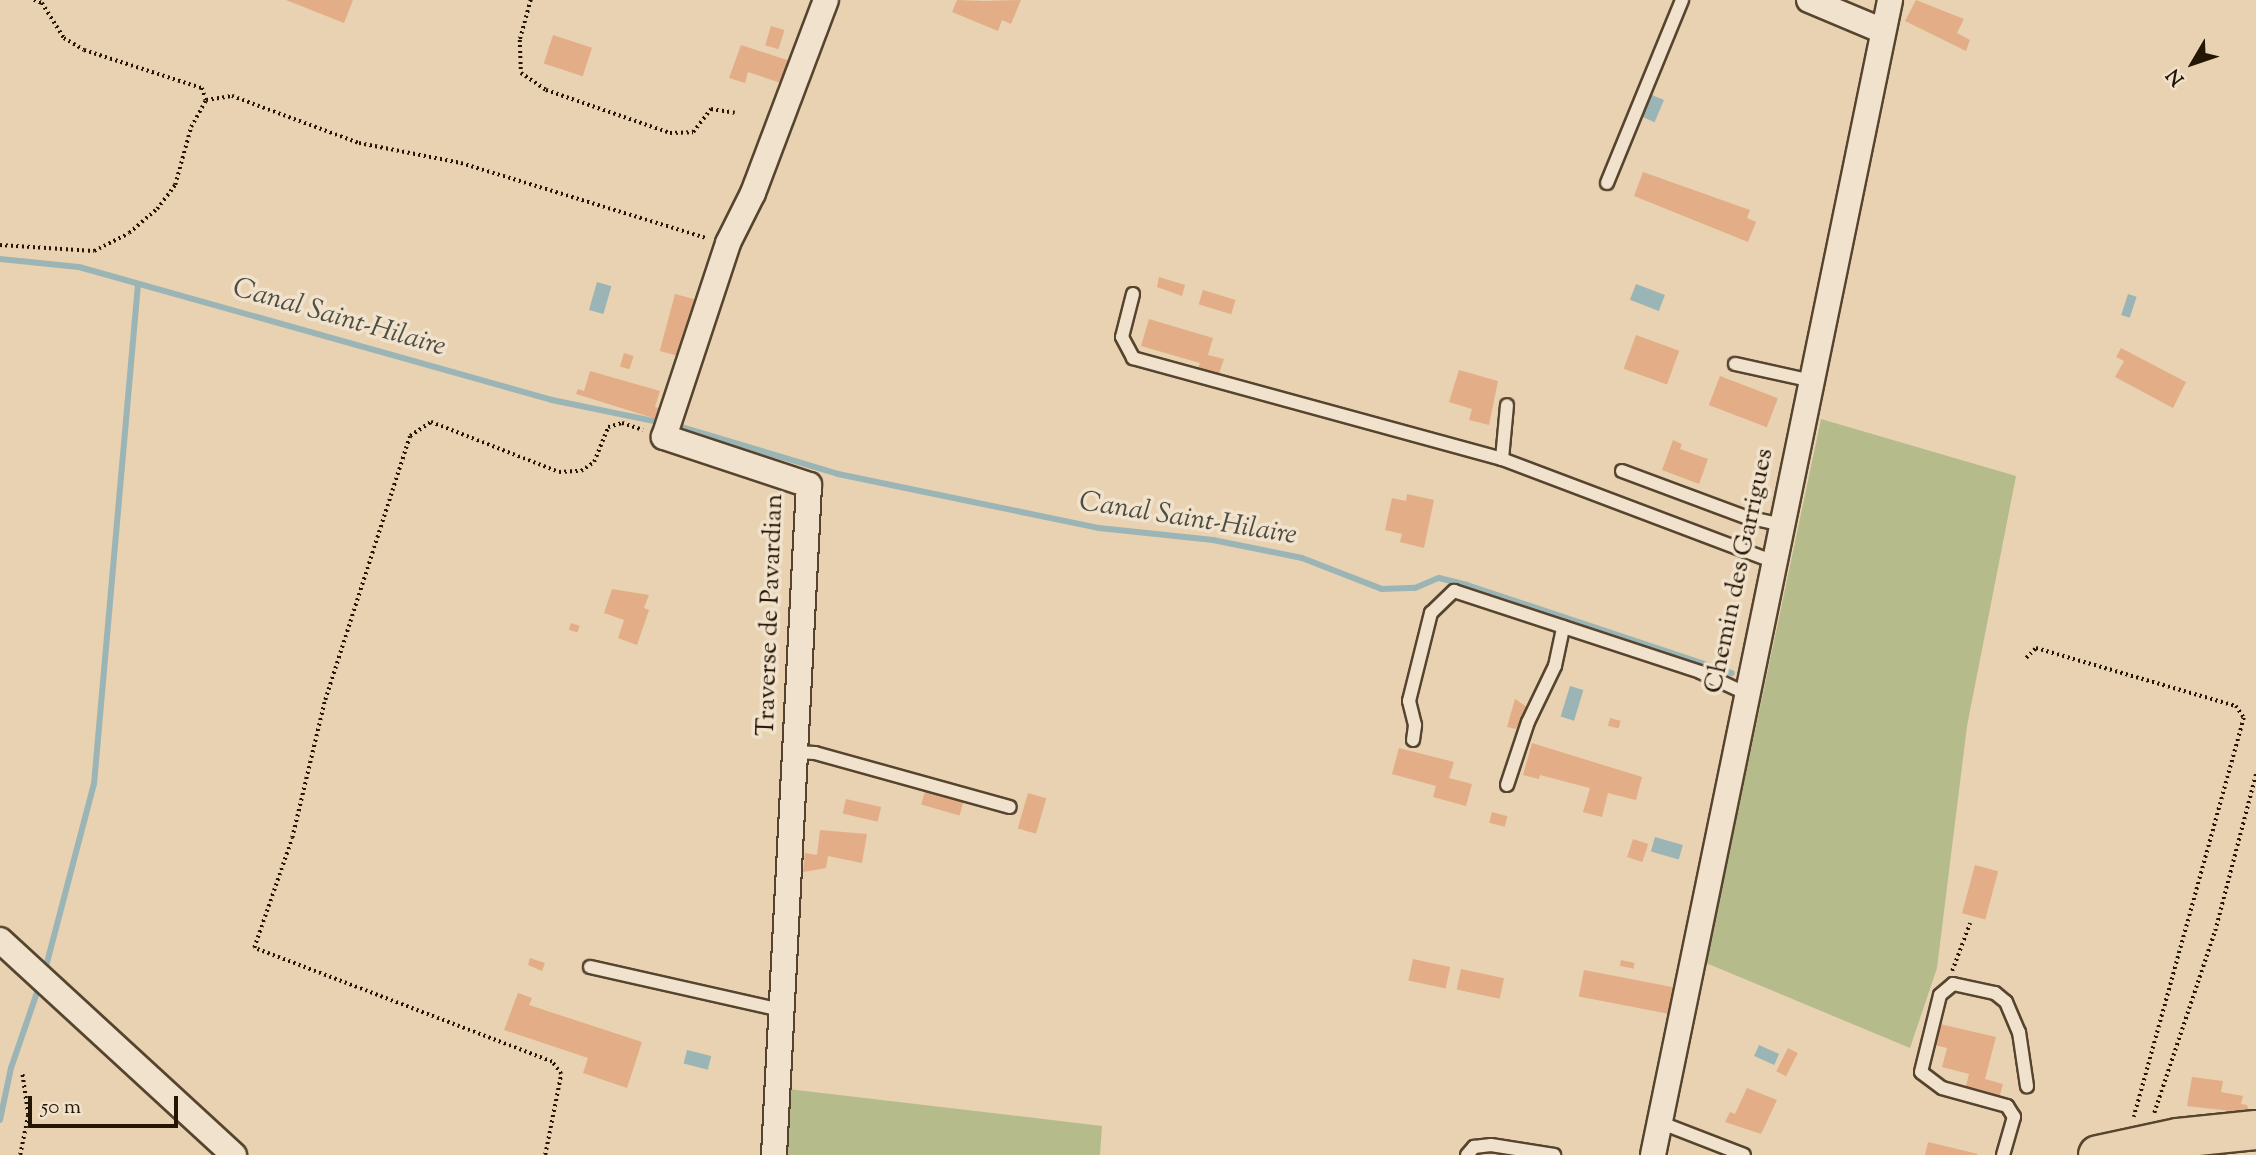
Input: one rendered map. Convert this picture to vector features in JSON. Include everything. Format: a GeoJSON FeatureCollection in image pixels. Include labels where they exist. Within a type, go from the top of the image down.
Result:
{"type":"FeatureCollection","features":[{"type":"Feature","properties":{"kind":"main road"},"geometry":{"type":"LineString","coordinates":[[2098,1155],[2256,1130]]}},
{"type":"Feature","properties":{"kind":"street"},"geometry":{"type":"LineString","coordinates":[[663,437],[728,243],[753,193],[826,0]]}},
{"type":"Feature","properties":{"kind":"street"},"geometry":{"type":"LineString","coordinates":[[1809,0],[1883,31]]}},
{"type":"Feature","properties":{"kind":"street","name":"Chemin des Garrigues"},"geometry":{"type":"LineString","coordinates":[[1653,1155],[1745,693],[1890,0]]}},
{"type":"Feature","properties":{"kind":"street","name":"Traverse de Pavardian"},"geometry":{"type":"LineString","coordinates":[[663,437],[809,485],[774,1155]]}},
{"type":"Feature","properties":{"kind":"street"},"geometry":{"type":"LineString","coordinates":[[0,940],[234,1155]]}},
{"type":"Feature","properties":{"kind":"lane"},"geometry":{"type":"LineString","coordinates":[[1607,183],[1682,0]]}},
{"type":"Feature","properties":{"kind":"lane"},"geometry":{"type":"LineString","coordinates":[[1133,294],[1122,337],[1133,358],[1502,459],[1774,562]]}},
{"type":"Feature","properties":{"kind":"lane"},"geometry":{"type":"LineString","coordinates":[[1735,364],[1812,380]]}},
{"type":"Feature","properties":{"kind":"lane"},"geometry":{"type":"LineString","coordinates":[[1502,459],[1507,405]]}},
{"type":"Feature","properties":{"kind":"lane"},"geometry":{"type":"LineString","coordinates":[[1622,471],[1746,517],[1780,524]]}},
{"type":"Feature","properties":{"kind":"lane"},"geometry":{"type":"LineString","coordinates":[[1413,740],[1415,725],[1409,701],[1431,612],[1454,591],[1699,672],[1745,693]]}},
{"type":"Feature","properties":{"kind":"lane"},"geometry":{"type":"LineString","coordinates":[[1507,785],[1528,722],[1555,666],[1563,626]]}},
{"type":"Feature","properties":{"kind":"lane"},"geometry":{"type":"LineString","coordinates":[[795,752],[815,753],[1010,807]]}},
{"type":"Feature","properties":{"kind":"lane"},"geometry":{"type":"LineString","coordinates":[[590,967],[781,1010]]}},
{"type":"Feature","properties":{"kind":"lane"},"geometry":{"type":"LineString","coordinates":[[2003,1155],[2014,1117],[2007,1106],[1941,1088],[1922,1072],[1940,995],[1952,984],[1995,993],[2006,1002],[2019,1032],[2027,1086]]}},
{"type":"Feature","properties":{"kind":"lane"},"geometry":{"type":"LineString","coordinates":[[1659,1122],[1744,1155]]}},
{"type":"Feature","properties":{"kind":"lane"},"geometry":{"type":"LineString","coordinates":[[1467,1155],[1474,1147],[1491,1145],[1554,1155]]}},
{"type":"Feature","properties":{"kind":"path"},"geometry":{"type":"LineString","coordinates":[[0,245],[93,251],[129,233],[158,209],[175,185],[191,127],[206,100],[202,88],[84,50],[64,38],[43,3],[34,0]]}},
{"type":"Feature","properties":{"kind":"path"},"geometry":{"type":"LineString","coordinates":[[531,0],[520,40],[521,73],[546,90],[670,133],[694,132],[711,110],[735,113]]}},
{"type":"Feature","properties":{"kind":"path"},"geometry":{"type":"LineString","coordinates":[[206,100],[232,96],[359,143],[461,163],[728,243]]}},
{"type":"Feature","properties":{"kind":"path"},"geometry":{"type":"LineString","coordinates":[[545,1155],[561,1074],[552,1062],[254,948],[292,838],[325,700],[410,436],[431,422],[559,472],[581,471],[594,462],[608,427],[622,424],[663,437]]}},
{"type":"Feature","properties":{"kind":"path"},"geometry":{"type":"LineString","coordinates":[[2025,658],[2036,648],[2236,706],[2244,718],[2134,1105],[2149,1148]]}},
{"type":"Feature","properties":{"kind":"path"},"geometry":{"type":"LineString","coordinates":[[2149,1148],[2155,1107],[2215,931],[2256,774]]}},
{"type":"Feature","properties":{"kind":"path"},"geometry":{"type":"LineString","coordinates":[[1952,984],[1951,963],[1970,923]]}},
{"type":"Feature","properties":{"kind":"path"},"geometry":{"type":"LineString","coordinates":[[20,1155],[27,1115],[22,1073]]}},
{"type":"Feature","properties":{"kind":"green space"},"geometry":{"type":"Polygon","coordinates":[[[1821,419],[2016,476],[1967,726],[1937,968],[1910,1048],[1706,963],[1821,419]]]}},
{"type":"Feature","properties":{"kind":"green space"},"geometry":{"type":"Polygon","coordinates":[[[788,1089],[1102,1126],[1100,1155],[784,1155],[788,1089]]]}},
{"type":"Feature","properties":{"kind":"water"},"geometry":{"type":"Polygon","coordinates":[[[1652,95],[1664,100],[1655,122],[1643,117],[1652,95]]]}},
{"type":"Feature","properties":{"kind":"water"},"geometry":{"type":"Polygon","coordinates":[[[597,282],[611,286],[603,314],[589,310],[597,282]]]}},
{"type":"Feature","properties":{"kind":"water"},"geometry":{"type":"Polygon","coordinates":[[[1636,284],[1665,295],[1659,311],[1630,300],[1636,284]]]}},
{"type":"Feature","properties":{"kind":"water"},"geometry":{"type":"Polygon","coordinates":[[[2128,294],[2137,297],[2130,318],[2121,315],[2128,294]]]}},
{"type":"Feature","properties":{"kind":"water"},"geometry":{"type":"Polygon","coordinates":[[[1570,686],[1583,690],[1574,721],[1561,717],[1570,686]]]}},
{"type":"Feature","properties":{"kind":"water"},"geometry":{"type":"Polygon","coordinates":[[[1655,837],[1683,845],[1679,859],[1651,851],[1655,837]]]}},
{"type":"Feature","properties":{"kind":"water"},"geometry":{"type":"Polygon","coordinates":[[[1759,1045],[1779,1054],[1774,1065],[1754,1056],[1759,1045]]]}},
{"type":"Feature","properties":{"kind":"water"},"geometry":{"type":"Polygon","coordinates":[[[687,1050],[711,1056],[708,1070],[684,1064],[687,1050]]]}},
{"type":"Feature","properties":{"kind":"building"},"geometry":{"type":"Polygon","coordinates":[[[286,0],[353,0],[344,23],[286,0]]]}},
{"type":"Feature","properties":{"kind":"building"},"geometry":{"type":"Polygon","coordinates":[[[957,0],[1021,0],[1011,24],[1002,20],[998,31],[952,12],[957,0]]]}},
{"type":"Feature","properties":{"kind":"building"},"geometry":{"type":"Polygon","coordinates":[[[1916,0],[1964,19],[1957,33],[1970,40],[1966,51],[1905,21],[1916,0]]]}},
{"type":"Feature","properties":{"kind":"building"},"geometry":{"type":"Polygon","coordinates":[[[771,26],[784,30],[779,49],[765,45],[771,26]]]}},
{"type":"Feature","properties":{"kind":"building"},"geometry":{"type":"Polygon","coordinates":[[[553,35],[592,48],[583,76],[544,64],[553,35]]]}},
{"type":"Feature","properties":{"kind":"building"},"geometry":{"type":"Polygon","coordinates":[[[741,45],[790,61],[781,83],[748,72],[745,83],[729,78],[741,45]]]}},
{"type":"Feature","properties":{"kind":"building"},"geometry":{"type":"Polygon","coordinates":[[[1643,172],[1750,210],[1747,218],[1756,222],[1748,242],[1634,196],[1643,172]]]}},
{"type":"Feature","properties":{"kind":"building"},"geometry":{"type":"Polygon","coordinates":[[[1159,277],[1185,285],[1182,296],[1157,287],[1159,277]]]}},
{"type":"Feature","properties":{"kind":"building"},"geometry":{"type":"Polygon","coordinates":[[[1203,290],[1236,300],[1231,314],[1199,304],[1203,290]]]}},
{"type":"Feature","properties":{"kind":"building"},"geometry":{"type":"Polygon","coordinates":[[[675,294],[704,302],[689,359],[660,351],[675,294]]]}},
{"type":"Feature","properties":{"kind":"building"},"geometry":{"type":"Polygon","coordinates":[[[1149,319],[1213,338],[1208,355],[1224,359],[1219,374],[1198,368],[1200,363],[1141,346],[1149,319]]]}},
{"type":"Feature","properties":{"kind":"building"},"geometry":{"type":"Polygon","coordinates":[[[1636,335],[1679,351],[1667,385],[1624,369],[1636,335]]]}},
{"type":"Feature","properties":{"kind":"building"},"geometry":{"type":"Polygon","coordinates":[[[2121,348],[2186,382],[2173,408],[2115,377],[2124,361],[2116,357],[2121,348]]]}},
{"type":"Feature","properties":{"kind":"building"},"geometry":{"type":"Polygon","coordinates":[[[624,353],[634,356],[629,369],[620,366],[624,353]]]}},
{"type":"Feature","properties":{"kind":"building"},"geometry":{"type":"Polygon","coordinates":[[[1459,370],[1498,381],[1489,425],[1469,420],[1472,409],[1449,402],[1459,370]]]}},
{"type":"Feature","properties":{"kind":"building"},"geometry":{"type":"Polygon","coordinates":[[[590,371],[660,391],[655,407],[666,410],[663,421],[576,394],[578,389],[584,391],[590,371]]]}},
{"type":"Feature","properties":{"kind":"building"},"geometry":{"type":"Polygon","coordinates":[[[1720,376],[1778,398],[1767,427],[1709,405],[1720,376]]]}},
{"type":"Feature","properties":{"kind":"building"},"geometry":{"type":"Polygon","coordinates":[[[1673,440],[1682,444],[1680,449],[1708,459],[1699,484],[1662,470],[1673,440]]]}},
{"type":"Feature","properties":{"kind":"building"},"geometry":{"type":"Polygon","coordinates":[[[1407,494],[1434,500],[1424,548],[1400,542],[1402,534],[1385,530],[1392,498],[1406,501],[1407,494]]]}},
{"type":"Feature","properties":{"kind":"building"},"geometry":{"type":"Polygon","coordinates":[[[612,589],[649,595],[644,608],[649,610],[637,645],[618,638],[624,620],[604,613],[612,589]]]}},
{"type":"Feature","properties":{"kind":"building"},"geometry":{"type":"Polygon","coordinates":[[[571,623],[580,626],[577,632],[569,630],[571,623]]]}},
{"type":"Feature","properties":{"kind":"building"},"geometry":{"type":"Polygon","coordinates":[[[1515,699],[1528,708],[1516,729],[1507,727],[1515,699]]]}},
{"type":"Feature","properties":{"kind":"building"},"geometry":{"type":"Polygon","coordinates":[[[1610,718],[1621,721],[1619,729],[1608,726],[1610,718]]]}},
{"type":"Feature","properties":{"kind":"building"},"geometry":{"type":"Polygon","coordinates":[[[1532,743],[1642,777],[1636,800],[1608,793],[1602,817],[1583,812],[1590,788],[1540,775],[1539,779],[1523,775],[1532,743]]]}},
{"type":"Feature","properties":{"kind":"building"},"geometry":{"type":"Polygon","coordinates":[[[1399,748],[1454,762],[1449,778],[1472,784],[1466,806],[1433,797],[1436,786],[1392,774],[1399,748]]]}},
{"type":"Feature","properties":{"kind":"building"},"geometry":{"type":"Polygon","coordinates":[[[925,791],[963,802],[960,815],[921,804],[925,791]]]}},
{"type":"Feature","properties":{"kind":"building"},"geometry":{"type":"Polygon","coordinates":[[[1028,793],[1046,798],[1036,834],[1018,829],[1028,793]]]}},
{"type":"Feature","properties":{"kind":"building"},"geometry":{"type":"Polygon","coordinates":[[[846,799],[881,807],[878,822],[843,814],[846,799]]]}},
{"type":"Feature","properties":{"kind":"building"},"geometry":{"type":"Polygon","coordinates":[[[1492,812],[1507,816],[1505,827],[1489,823],[1492,812]]]}},
{"type":"Feature","properties":{"kind":"building"},"geometry":{"type":"Polygon","coordinates":[[[820,830],[867,834],[862,863],[828,856],[826,868],[803,872],[805,853],[817,855],[820,830]]]}},
{"type":"Feature","properties":{"kind":"building"},"geometry":{"type":"Polygon","coordinates":[[[1633,839],[1648,844],[1642,862],[1627,857],[1633,839]]]}},
{"type":"Feature","properties":{"kind":"building"},"geometry":{"type":"Polygon","coordinates":[[[1975,865],[1998,871],[1985,920],[1962,913],[1975,865]]]}},
{"type":"Feature","properties":{"kind":"building"},"geometry":{"type":"Polygon","coordinates":[[[530,958],[545,963],[542,971],[528,965],[530,958]]]}},
{"type":"Feature","properties":{"kind":"building"},"geometry":{"type":"Polygon","coordinates":[[[1413,959],[1450,967],[1446,988],[1408,981],[1413,959]]]}},
{"type":"Feature","properties":{"kind":"building"},"geometry":{"type":"Polygon","coordinates":[[[1621,960],[1635,963],[1633,969],[1620,966],[1621,960]]]}},
{"type":"Feature","properties":{"kind":"building"},"geometry":{"type":"Polygon","coordinates":[[[1461,969],[1504,978],[1500,999],[1457,990],[1461,969]]]}},
{"type":"Feature","properties":{"kind":"building"},"geometry":{"type":"Polygon","coordinates":[[[1584,970],[1673,987],[1668,1014],[1579,997],[1584,970]]]}},
{"type":"Feature","properties":{"kind":"building"},"geometry":{"type":"Polygon","coordinates":[[[518,993],[532,998],[529,1005],[642,1042],[627,1088],[583,1073],[588,1058],[504,1030],[518,993]]]}},
{"type":"Feature","properties":{"kind":"building"},"geometry":{"type":"Polygon","coordinates":[[[1940,1024],[1996,1037],[1985,1079],[2003,1084],[1999,1099],[1965,1090],[1969,1074],[1942,1067],[1947,1048],[1934,1045],[1940,1024]]]}},
{"type":"Feature","properties":{"kind":"building"},"geometry":{"type":"Polygon","coordinates":[[[1788,1048],[1798,1053],[1786,1076],[1776,1071],[1788,1048]]]}},
{"type":"Feature","properties":{"kind":"building"},"geometry":{"type":"Polygon","coordinates":[[[2192,1077],[2223,1081],[2221,1092],[2243,1096],[2241,1104],[2247,1105],[2249,1113],[2187,1106],[2192,1077]]]}},
{"type":"Feature","properties":{"kind":"building"},"geometry":{"type":"Polygon","coordinates":[[[1747,1088],[1777,1100],[1761,1134],[1725,1122],[1730,1112],[1735,1114],[1747,1088]]]}},
{"type":"Feature","properties":{"kind":"building"},"geometry":{"type":"Polygon","coordinates":[[[1928,1142],[1978,1154],[1925,1155],[1928,1142]]]}},
{"type":"Feature","properties":{"kind":"waterway","name":"Canal Saint-Hilaire"},"geometry":{"type":"LineString","coordinates":[[0,259],[79,267],[552,400],[663,423]]}},
{"type":"Feature","properties":{"kind":"waterway"},"geometry":{"type":"LineString","coordinates":[[44,974],[94,784],[138,284]]}},
{"type":"Feature","properties":{"kind":"waterway","name":"Canal Saint-Hilaire"},"geometry":{"type":"LineString","coordinates":[[675,425],[838,474],[1099,528],[1213,540],[1302,558],[1382,589],[1415,588],[1439,578],[1732,673]]}},
{"type":"Feature","properties":{"kind":"waterway"},"geometry":{"type":"LineString","coordinates":[[0,1120],[11,1068],[40,984]]}}]}
